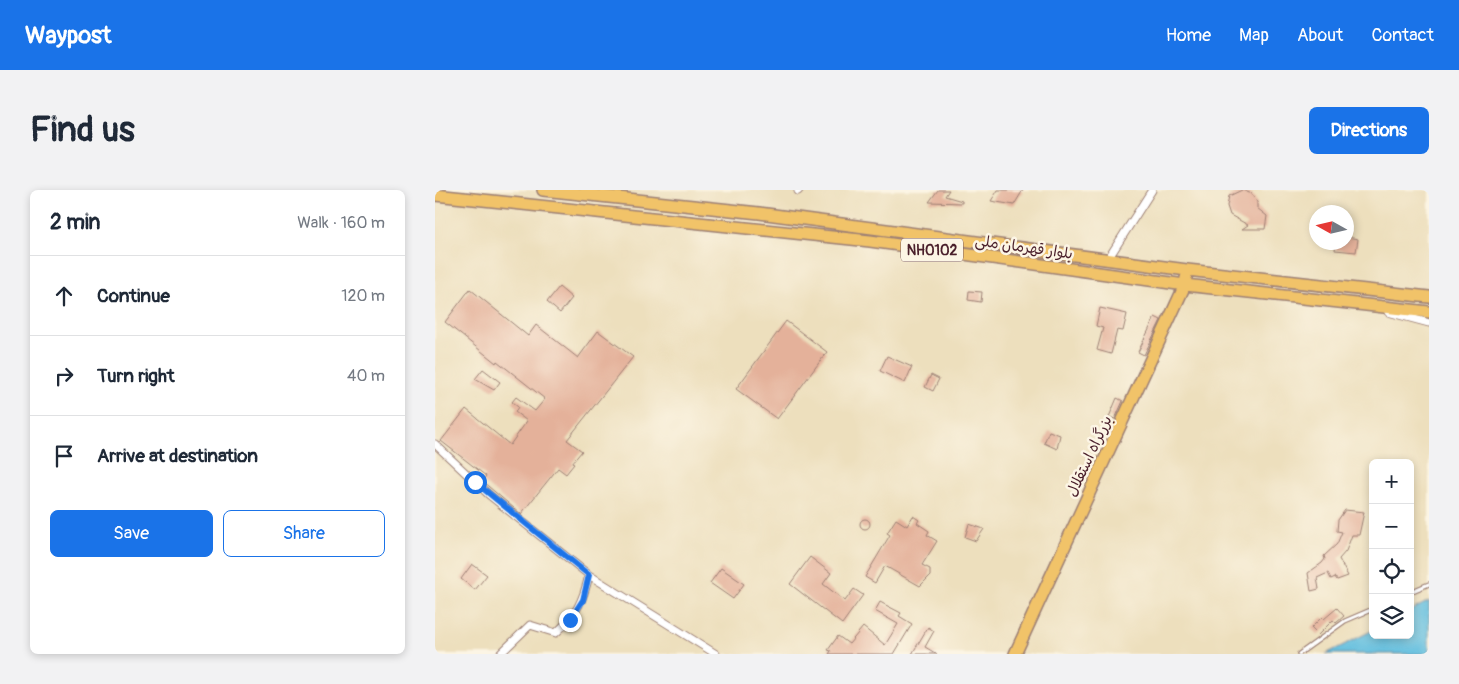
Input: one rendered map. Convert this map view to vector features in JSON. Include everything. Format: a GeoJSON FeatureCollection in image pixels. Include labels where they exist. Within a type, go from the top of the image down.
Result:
{"type":"FeatureCollection","features":[{"type":"Feature","properties":{"kind":"highway","name":"بلوار قهرمان ملی"},"geometry":{"type":"LineString","coordinates":[[543,190],[759,213],[1187,270],[1429,297]]}},
{"type":"Feature","properties":{"kind":"highway","name":"بلوار قهرمان ملی"},"geometry":{"type":"LineString","coordinates":[[435,195],[870,241],[1185,285],[1429,312]]}},
{"type":"Feature","properties":{"kind":"highway","name":"بزرگراه استقلال"},"geometry":{"type":"LineString","coordinates":[[1015,654],[1185,285],[1187,270]]}},
{"type":"Feature","properties":{"kind":"street"},"geometry":{"type":"LineString","coordinates":[[1108,259],[1152,190]]}},
{"type":"Feature","properties":{"kind":"street"},"geometry":{"type":"LineString","coordinates":[[1367,305],[1429,323]]}},
{"type":"Feature","properties":{"kind":"street"},"geometry":{"type":"LineString","coordinates":[[435,444],[488,494],[589,575],[716,654]]}},
{"type":"Feature","properties":{"kind":"street"},"geometry":{"type":"LineString","coordinates":[[500,654],[530,625],[555,634],[570,620],[583,600],[589,575]]}},
{"type":"Feature","properties":{"kind":"lane"},"geometry":{"type":"LineString","coordinates":[[1414,590],[1429,584]]}},
{"type":"Feature","properties":{"kind":"lane"},"geometry":{"type":"LineString","coordinates":[[1299,654],[1345,622],[1369,611]]}},
{"type":"Feature","properties":{"kind":"water"},"geometry":{"type":"Polygon","coordinates":[[[1429,601],[1429,654],[1326,654],[1369,632],[1369,639],[1414,639],[1414,609],[1429,601]]]}},
{"type":"Feature","properties":{"kind":"building"},"geometry":{"type":"Polygon","coordinates":[[[938,190],[949,190],[945,196],[962,201],[962,203],[929,202],[938,190]]]}},
{"type":"Feature","properties":{"kind":"building"},"geometry":{"type":"Polygon","coordinates":[[[998,190],[1023,190],[1014,205],[991,201],[998,190]]]}},
{"type":"Feature","properties":{"kind":"building"},"geometry":{"type":"Polygon","coordinates":[[[1242,190],[1252,194],[1257,202],[1257,208],[1267,216],[1265,229],[1242,229],[1248,225],[1230,215],[1227,206],[1229,196],[1242,190]]]}},
{"type":"Feature","properties":{"kind":"building"},"geometry":{"type":"Polygon","coordinates":[[[1354,238],[1358,239],[1356,252],[1335,250],[1354,250],[1354,238]]]}},
{"type":"Feature","properties":{"kind":"building"},"geometry":{"type":"Polygon","coordinates":[[[559,287],[572,298],[560,313],[547,302],[559,287]]]}},
{"type":"Feature","properties":{"kind":"building"},"geometry":{"type":"Polygon","coordinates":[[[470,289],[528,336],[536,325],[578,358],[598,331],[633,357],[567,440],[582,451],[572,463],[574,464],[566,474],[558,468],[521,514],[482,481],[486,476],[441,441],[466,409],[510,445],[527,421],[515,412],[518,407],[512,402],[516,397],[535,411],[545,399],[445,322],[470,289]]]}},
{"type":"Feature","properties":{"kind":"building"},"geometry":{"type":"Polygon","coordinates":[[[969,291],[982,292],[981,302],[968,300],[969,291]]]}},
{"type":"Feature","properties":{"kind":"building"},"geometry":{"type":"Polygon","coordinates":[[[1100,308],[1127,314],[1123,331],[1117,330],[1111,354],[1097,350],[1103,328],[1096,326],[1100,308]]]}},
{"type":"Feature","properties":{"kind":"building"},"geometry":{"type":"Polygon","coordinates":[[[1155,317],[1161,320],[1144,355],[1138,352],[1155,317]]]}},
{"type":"Feature","properties":{"kind":"building"},"geometry":{"type":"Polygon","coordinates":[[[786,321],[827,352],[777,419],[736,389],[786,321]]]}},
{"type":"Feature","properties":{"kind":"building"},"geometry":{"type":"Polygon","coordinates":[[[887,356],[912,367],[905,383],[880,371],[887,356]]]}},
{"type":"Feature","properties":{"kind":"building"},"geometry":{"type":"Polygon","coordinates":[[[483,369],[500,382],[494,390],[475,379],[483,369]]]}},
{"type":"Feature","properties":{"kind":"building"},"geometry":{"type":"Polygon","coordinates":[[[931,375],[939,379],[933,391],[925,387],[931,375]]]}},
{"type":"Feature","properties":{"kind":"building"},"geometry":{"type":"Polygon","coordinates":[[[1117,398],[1123,401],[1115,419],[1109,417],[1117,398]]]}},
{"type":"Feature","properties":{"kind":"building"},"geometry":{"type":"Polygon","coordinates":[[[1049,431],[1060,435],[1057,449],[1044,443],[1049,431]]]}},
{"type":"Feature","properties":{"kind":"building"},"geometry":{"type":"Polygon","coordinates":[[[1345,510],[1364,512],[1359,535],[1352,535],[1346,551],[1339,559],[1348,576],[1337,580],[1335,577],[1331,579],[1328,573],[1317,578],[1319,589],[1311,591],[1308,573],[1322,563],[1325,559],[1324,556],[1337,544],[1342,532],[1337,531],[1338,520],[1345,510]]]}},
{"type":"Feature","properties":{"kind":"building"},"geometry":{"type":"Polygon","coordinates":[[[913,516],[919,520],[917,523],[929,531],[927,535],[937,541],[922,565],[930,569],[930,576],[920,586],[885,566],[875,583],[865,577],[890,535],[887,533],[896,519],[907,526],[913,516]]]}},
{"type":"Feature","properties":{"kind":"building"},"geometry":{"type":"Polygon","coordinates":[[[863,519],[867,519],[870,524],[869,528],[863,529],[860,526],[860,522],[863,519]]]}},
{"type":"Feature","properties":{"kind":"building"},"geometry":{"type":"Polygon","coordinates":[[[969,524],[984,529],[976,541],[965,537],[969,524]]]}},
{"type":"Feature","properties":{"kind":"building"},"geometry":{"type":"Polygon","coordinates":[[[810,557],[831,573],[823,584],[845,601],[854,589],[863,595],[842,624],[790,584],[810,557]]]}},
{"type":"Feature","properties":{"kind":"building"},"geometry":{"type":"Polygon","coordinates":[[[472,564],[487,575],[475,590],[461,579],[472,564]]]}},
{"type":"Feature","properties":{"kind":"building"},"geometry":{"type":"Polygon","coordinates":[[[721,568],[744,584],[733,599],[710,583],[721,568]]]}},
{"type":"Feature","properties":{"kind":"building"},"geometry":{"type":"Polygon","coordinates":[[[880,602],[901,613],[899,616],[912,624],[894,654],[829,654],[831,651],[828,650],[838,636],[849,644],[863,627],[885,645],[898,624],[875,611],[880,602]]]}},
{"type":"Feature","properties":{"kind":"building"},"geometry":{"type":"Polygon","coordinates":[[[1337,608],[1344,616],[1336,623],[1333,620],[1318,635],[1311,628],[1322,617],[1324,619],[1337,608]]]}},
{"type":"Feature","properties":{"kind":"building"},"geometry":{"type":"Polygon","coordinates":[[[928,627],[934,631],[925,647],[937,654],[912,654],[928,627]]]}},
{"type":"Feature","properties":{"kind":"route"},"geometry":{"type":"LineString","coordinates":[[475,482],[589,575],[583,600],[570,620]]}}]}
